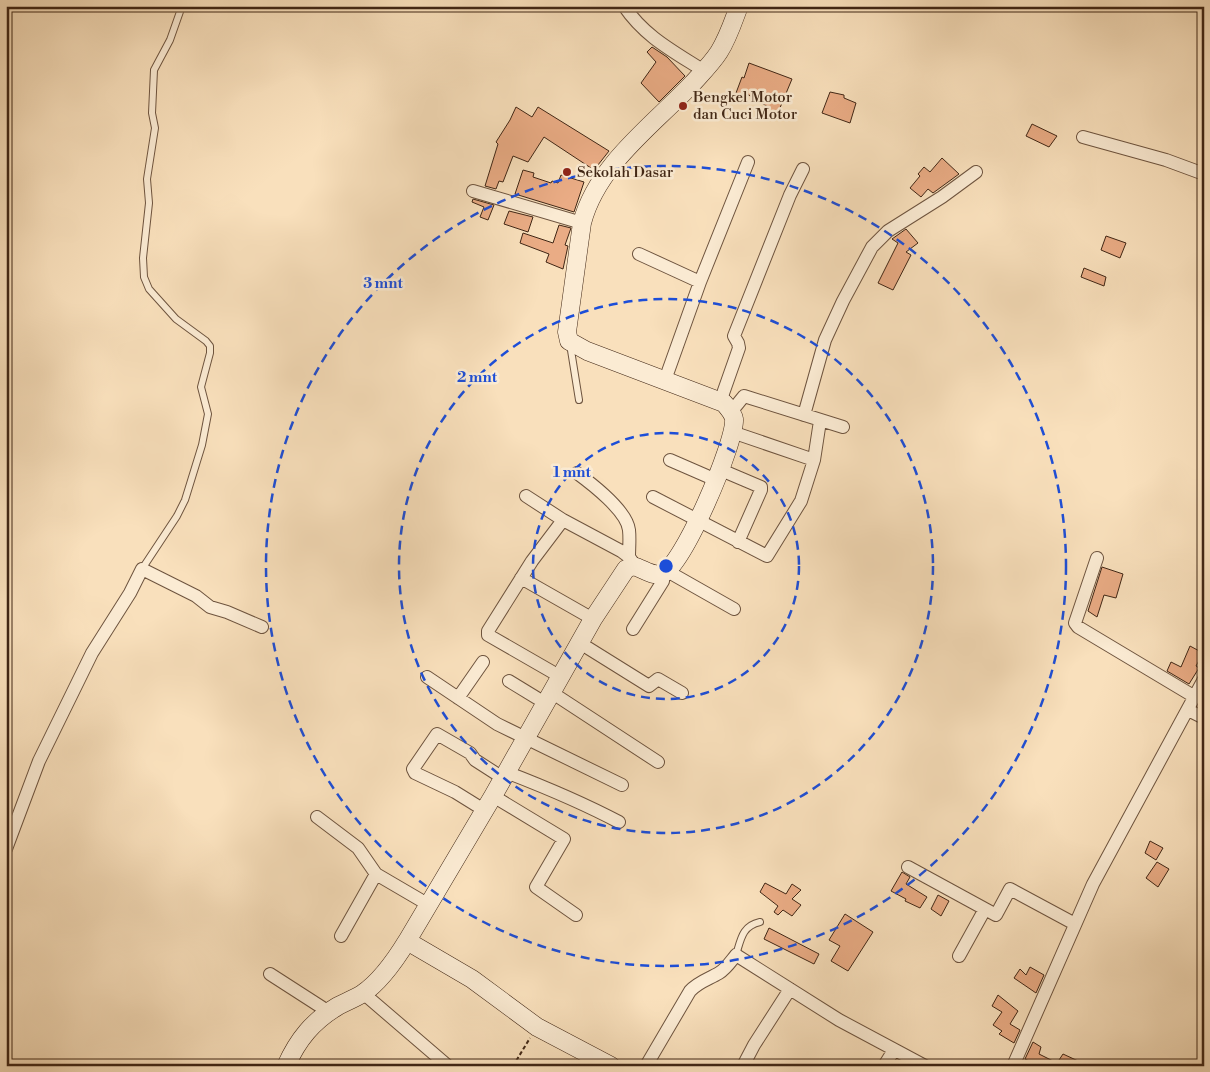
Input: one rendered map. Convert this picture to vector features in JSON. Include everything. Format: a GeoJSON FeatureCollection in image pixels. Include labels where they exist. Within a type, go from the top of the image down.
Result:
{"type":"FeatureCollection","features":[{"type":"Feature","properties":{"kind":"street"},"geometry":{"type":"LineString","coordinates":[[624,6],[635,22],[661,44],[704,71]]}},
{"type":"Feature","properties":{"kind":"street"},"geometry":{"type":"LineString","coordinates":[[526,496],[563,520],[621,551],[632,562],[656,574],[665,572],[678,559],[718,475],[731,440],[734,421],[726,406],[665,380],[586,351],[569,340],[567,332],[582,223],[591,197],[611,167],[638,136],[704,71],[719,52],[739,6]]}},
{"type":"Feature","properties":{"kind":"street"},"geometry":{"type":"LineString","coordinates":[[1082,137],[1166,160],[1204,174]]}},
{"type":"Feature","properties":{"kind":"street"},"geometry":{"type":"LineString","coordinates":[[665,380],[700,282],[748,162]]}},
{"type":"Feature","properties":{"kind":"street"},"geometry":{"type":"LineString","coordinates":[[726,406],[738,348],[738,343],[734,336],[790,196],[803,169]]}},
{"type":"Feature","properties":{"kind":"street"},"geometry":{"type":"LineString","coordinates":[[804,415],[826,340],[843,301],[872,247],[888,231],[976,172]]}},
{"type":"Feature","properties":{"kind":"street"},"geometry":{"type":"LineString","coordinates":[[473,191],[582,223]]}},
{"type":"Feature","properties":{"kind":"street"},"geometry":{"type":"LineString","coordinates":[[639,254],[700,282]]}},
{"type":"Feature","properties":{"kind":"street"},"geometry":{"type":"LineString","coordinates":[[726,406],[744,396],[843,427]]}},
{"type":"Feature","properties":{"kind":"street"},"geometry":{"type":"LineString","coordinates":[[653,498],[767,556],[800,504],[814,460],[820,421]]}},
{"type":"Feature","properties":{"kind":"street"},"geometry":{"type":"LineString","coordinates":[[732,432],[814,460]]}},
{"type":"Feature","properties":{"kind":"street"},"geometry":{"type":"LineString","coordinates":[[670,460],[761,487],[762,490],[738,542]]}},
{"type":"Feature","properties":{"kind":"street"},"geometry":{"type":"LineString","coordinates":[[286,1066],[300,1038],[329,1012],[363,993],[395,961],[505,775],[593,619],[626,569],[630,567],[632,562],[629,528],[622,516],[602,492],[577,474]]}},
{"type":"Feature","properties":{"kind":"street"},"geometry":{"type":"LineString","coordinates":[[560,676],[488,635],[488,631],[521,578],[563,520]]}},
{"type":"Feature","properties":{"kind":"street"},"geometry":{"type":"LineString","coordinates":[[1097,558],[1075,623],[1078,627],[1195,697]]}},
{"type":"Feature","properties":{"kind":"street"},"geometry":{"type":"LineString","coordinates":[[6,849],[39,761],[92,652],[143,570],[196,596],[210,607],[262,627]]}},
{"type":"Feature","properties":{"kind":"street"},"geometry":{"type":"LineString","coordinates":[[665,572],[734,608]]}},
{"type":"Feature","properties":{"kind":"street"},"geometry":{"type":"LineString","coordinates":[[632,629],[663,581],[665,572]]}},
{"type":"Feature","properties":{"kind":"street"},"geometry":{"type":"LineString","coordinates":[[521,578],[593,619]]}},
{"type":"Feature","properties":{"kind":"street"},"geometry":{"type":"LineString","coordinates":[[580,643],[649,686],[658,679],[682,693]]}},
{"type":"Feature","properties":{"kind":"street"},"geometry":{"type":"LineString","coordinates":[[458,698],[484,662]]}},
{"type":"Feature","properties":{"kind":"street"},"geometry":{"type":"LineString","coordinates":[[426,677],[497,724],[622,785]]}},
{"type":"Feature","properties":{"kind":"street"},"geometry":{"type":"LineString","coordinates":[[1013,1066],[1092,884],[1204,679]]}},
{"type":"Feature","properties":{"kind":"street"},"geometry":{"type":"LineString","coordinates":[[509,681],[548,698],[658,762]]}},
{"type":"Feature","properties":{"kind":"street"},"geometry":{"type":"LineString","coordinates":[[1188,710],[1204,718]]}},
{"type":"Feature","properties":{"kind":"street"},"geometry":{"type":"LineString","coordinates":[[576,915],[536,887],[564,838],[488,803],[455,792],[415,772],[414,769],[437,734],[470,753],[475,760],[505,775],[545,787],[581,804],[590,806],[619,822]]}},
{"type":"Feature","properties":{"kind":"street"},"geometry":{"type":"LineString","coordinates":[[318,817],[358,848],[376,874],[429,905]]}},
{"type":"Feature","properties":{"kind":"street"},"geometry":{"type":"LineString","coordinates":[[908,867],[996,915],[1010,889],[1075,924]]}},
{"type":"Feature","properties":{"kind":"street"},"geometry":{"type":"LineString","coordinates":[[341,936],[376,874]]}},
{"type":"Feature","properties":{"kind":"street"},"geometry":{"type":"LineString","coordinates":[[959,956],[985,909]]}},
{"type":"Feature","properties":{"kind":"street"},"geometry":{"type":"LineString","coordinates":[[407,941],[472,979],[537,1027],[611,1066]]}},
{"type":"Feature","properties":{"kind":"street"},"geometry":{"type":"LineString","coordinates":[[646,1066],[690,991],[700,983],[721,972],[736,955],[839,1020],[925,1066]]}},
{"type":"Feature","properties":{"kind":"street"},"geometry":{"type":"LineString","coordinates":[[270,974],[329,1012]]}},
{"type":"Feature","properties":{"kind":"street"},"geometry":{"type":"LineString","coordinates":[[743,1066],[754,1045],[790,989]]}},
{"type":"Feature","properties":{"kind":"street"},"geometry":{"type":"LineString","coordinates":[[363,993],[448,1066]]}},
{"type":"Feature","properties":{"kind":"street"},"geometry":{"type":"LineString","coordinates":[[884,1066],[894,1050]]}},
{"type":"Feature","properties":{"kind":"lane"},"geometry":{"type":"LineString","coordinates":[[143,570],[185,500],[202,445],[208,414],[201,388],[210,346],[176,319],[149,289],[144,277],[143,258],[149,203],[148,179],[155,128],[152,113],[154,70],[170,40],[182,6]]}},
{"type":"Feature","properties":{"kind":"lane"},"geometry":{"type":"LineString","coordinates":[[569,340],[579,400]]}},
{"type":"Feature","properties":{"kind":"lane"},"geometry":{"type":"LineString","coordinates":[[736,955],[746,928],[751,924],[760,922]]}},
{"type":"Feature","properties":{"kind":"path"},"geometry":{"type":"LineString","coordinates":[[513,1066],[537,1027]]}},
{"type":"Feature","properties":{"kind":"building"},"geometry":{"type":"Polygon","coordinates":[[[652,47],[667,57],[685,76],[659,102],[641,83],[656,62],[647,52],[652,47]]]}},
{"type":"Feature","properties":{"kind":"building"},"geometry":{"type":"Polygon","coordinates":[[[749,63],[792,79],[777,115],[766,111],[768,107],[747,94],[746,99],[736,93],[749,63]]]}},
{"type":"Feature","properties":{"kind":"building"},"geometry":{"type":"Polygon","coordinates":[[[830,92],[844,95],[844,98],[856,103],[850,123],[822,113],[830,92]]]}},
{"type":"Feature","properties":{"kind":"building"},"geometry":{"type":"Polygon","coordinates":[[[516,107],[532,117],[538,107],[609,151],[594,170],[544,137],[528,162],[513,156],[503,182],[499,181],[496,189],[485,186],[498,144],[496,142],[516,107]]]}},
{"type":"Feature","properties":{"kind":"building"},"geometry":{"type":"Polygon","coordinates":[[[1032,124],[1057,136],[1049,147],[1026,136],[1032,124]]]}},
{"type":"Feature","properties":{"kind":"building"},"geometry":{"type":"Polygon","coordinates":[[[942,158],[959,174],[933,193],[928,189],[921,197],[910,188],[920,176],[918,174],[924,167],[930,172],[942,158]]]}},
{"type":"Feature","properties":{"kind":"building"},"geometry":{"type":"Polygon","coordinates":[[[523,170],[534,173],[533,177],[551,183],[552,181],[558,183],[561,175],[584,182],[574,212],[515,194],[523,170]]]}},
{"type":"Feature","properties":{"kind":"building"},"geometry":{"type":"Polygon","coordinates":[[[473,199],[494,205],[488,220],[480,217],[484,207],[472,202],[473,199]]]}},
{"type":"Feature","properties":{"kind":"building"},"geometry":{"type":"Polygon","coordinates":[[[509,211],[533,217],[528,232],[504,224],[509,211]]]}},
{"type":"Feature","properties":{"kind":"building"},"geometry":{"type":"Polygon","coordinates":[[[559,225],[571,228],[565,245],[568,246],[563,269],[546,262],[549,254],[520,243],[523,233],[553,243],[559,225]]]}},
{"type":"Feature","properties":{"kind":"building"},"geometry":{"type":"Polygon","coordinates":[[[906,229],[918,243],[906,252],[911,255],[893,290],[878,283],[898,243],[892,239],[906,229]]]}},
{"type":"Feature","properties":{"kind":"building"},"geometry":{"type":"Polygon","coordinates":[[[1106,236],[1126,243],[1120,258],[1101,250],[1106,236]]]}},
{"type":"Feature","properties":{"kind":"building"},"geometry":{"type":"Polygon","coordinates":[[[1084,268],[1106,277],[1104,286],[1081,277],[1084,268]]]}},
{"type":"Feature","properties":{"kind":"building"},"geometry":{"type":"Polygon","coordinates":[[[1102,567],[1123,574],[1116,598],[1104,595],[1097,617],[1088,611],[1102,567]]]}},
{"type":"Feature","properties":{"kind":"building"},"geometry":{"type":"Polygon","coordinates":[[[1190,646],[1203,653],[1196,666],[1199,668],[1189,684],[1167,671],[1171,662],[1181,667],[1190,646]]]}},
{"type":"Feature","properties":{"kind":"building"},"geometry":{"type":"Polygon","coordinates":[[[1150,841],[1163,848],[1156,860],[1145,853],[1150,841]]]}},
{"type":"Feature","properties":{"kind":"building"},"geometry":{"type":"Polygon","coordinates":[[[1157,862],[1169,869],[1158,887],[1146,878],[1157,862]]]}},
{"type":"Feature","properties":{"kind":"building"},"geometry":{"type":"Polygon","coordinates":[[[902,872],[910,877],[906,884],[927,897],[920,908],[905,901],[906,899],[891,891],[902,872]]]}},
{"type":"Feature","properties":{"kind":"building"},"geometry":{"type":"Polygon","coordinates":[[[765,883],[786,894],[792,884],[801,890],[792,899],[801,905],[792,916],[783,910],[778,915],[774,912],[778,906],[760,892],[765,883]]]}},
{"type":"Feature","properties":{"kind":"building"},"geometry":{"type":"Polygon","coordinates":[[[938,895],[949,901],[941,916],[931,909],[938,895]]]}},
{"type":"Feature","properties":{"kind":"building"},"geometry":{"type":"Polygon","coordinates":[[[845,914],[873,932],[848,971],[831,961],[840,946],[829,940],[845,914]]]}},
{"type":"Feature","properties":{"kind":"building"},"geometry":{"type":"Polygon","coordinates":[[[769,928],[819,954],[814,964],[764,939],[769,928]]]}},
{"type":"Feature","properties":{"kind":"building"},"geometry":{"type":"Polygon","coordinates":[[[1030,967],[1044,975],[1036,993],[1014,978],[1020,969],[1026,975],[1030,967]]]}},
{"type":"Feature","properties":{"kind":"building"},"geometry":{"type":"Polygon","coordinates":[[[998,995],[1018,1011],[1010,1024],[1020,1030],[1014,1043],[999,1034],[1002,1031],[993,1025],[1002,1012],[992,1006],[998,995]]]}},
{"type":"Feature","properties":{"kind":"building"},"geometry":{"type":"Polygon","coordinates":[[[1033,1042],[1041,1047],[1039,1054],[1057,1063],[1063,1054],[1089,1066],[1039,1066],[1025,1059],[1033,1042]]]}},
{"type":"Feature","properties":{"kind":"place","name":"Bengkel Motor dan Cuci Motor"},"geometry":{"type":"Point","coordinates":[683,106]}},
{"type":"Feature","properties":{"kind":"place","name":"Sekolah Dasar"},"geometry":{"type":"Point","coordinates":[567,172]}}]}
